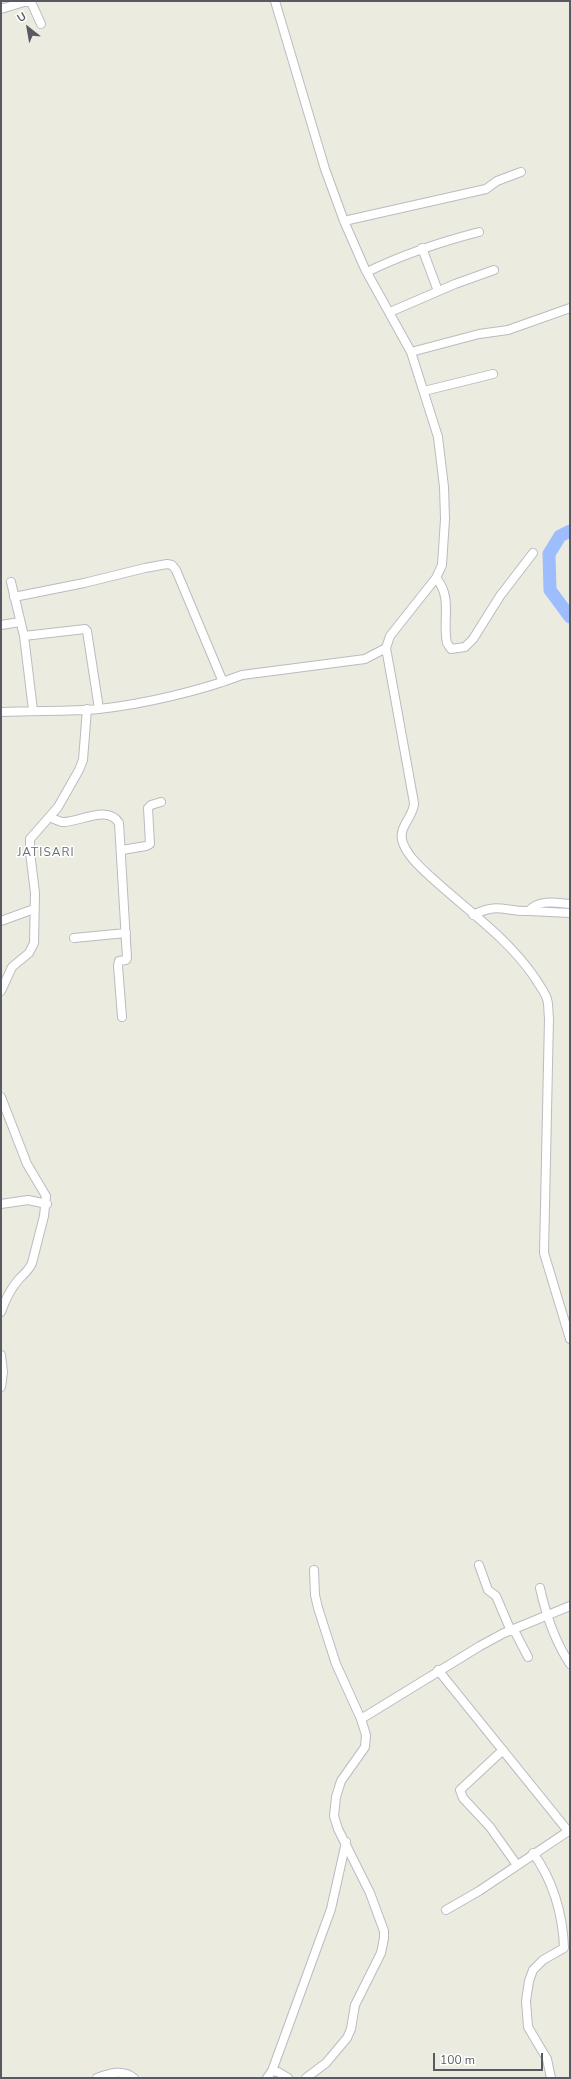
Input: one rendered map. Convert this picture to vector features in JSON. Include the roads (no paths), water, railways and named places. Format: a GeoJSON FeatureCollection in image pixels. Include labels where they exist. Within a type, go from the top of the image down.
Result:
{"type":"FeatureCollection","features":[{"type":"Feature","properties":{"kind":"street"},"geometry":{"type":"LineString","coordinates":[[1,9],[23,1],[32,3],[41,24]]}},
{"type":"Feature","properties":{"kind":"street"},"geometry":{"type":"LineString","coordinates":[[275,1],[322,162],[344,221],[367,272],[411,352],[438,437],[444,487],[445,519],[442,565],[436,578],[390,636],[386,648],[414,803],[414,808],[403,831],[403,842],[415,861],[473,915],[510,946],[528,968],[547,998],[548,1018],[544,1253],[570,1339]]}},
{"type":"Feature","properties":{"kind":"street"},"geometry":{"type":"LineString","coordinates":[[344,221],[486,189],[497,181],[521,172]]}},
{"type":"Feature","properties":{"kind":"street"},"geometry":{"type":"LineString","coordinates":[[367,272],[396,258],[422,248],[480,232]]}},
{"type":"Feature","properties":{"kind":"street"},"geometry":{"type":"LineString","coordinates":[[422,248],[438,291]]}},
{"type":"Feature","properties":{"kind":"street"},"geometry":{"type":"LineString","coordinates":[[390,312],[438,291],[494,270]]}},
{"type":"Feature","properties":{"kind":"street"},"geometry":{"type":"LineString","coordinates":[[411,352],[479,334],[508,330],[570,308]]}},
{"type":"Feature","properties":{"kind":"street"},"geometry":{"type":"LineString","coordinates":[[424,391],[493,374]]}},
{"type":"Feature","properties":{"kind":"street"},"geometry":{"type":"LineString","coordinates":[[436,578],[443,585],[446,594],[447,643],[451,649],[465,647],[473,639],[500,596],[533,553]]}},
{"type":"Feature","properties":{"kind":"street"},"geometry":{"type":"LineString","coordinates":[[14,596],[84,583],[145,568],[168,564],[172,565],[176,570],[223,682]]}},
{"type":"Feature","properties":{"kind":"street"},"geometry":{"type":"LineString","coordinates":[[11,582],[24,636],[33,710]]}},
{"type":"Feature","properties":{"kind":"street"},"geometry":{"type":"LineString","coordinates":[[1,625],[20,622]]}},
{"type":"Feature","properties":{"kind":"street"},"geometry":{"type":"LineString","coordinates":[[24,636],[85,629],[87,631],[99,709]]}},
{"type":"Feature","properties":{"kind":"street"},"geometry":{"type":"LineString","coordinates":[[1,712],[99,709],[168,696],[223,682],[242,675],[365,659],[386,648]]}},
{"type":"Feature","properties":{"kind":"street"},"geometry":{"type":"LineString","coordinates":[[1,991],[12,967],[29,953],[34,943],[34,909],[30,838],[50,817],[68,792],[82,764],[87,709]]}},
{"type":"Feature","properties":{"kind":"street"},"geometry":{"type":"LineString","coordinates":[[122,850],[150,844],[148,808],[151,805],[160,802]]}},
{"type":"Feature","properties":{"kind":"street"},"geometry":{"type":"LineString","coordinates":[[50,817],[64,822],[100,815],[115,818],[119,823],[122,850],[127,958],[119,961],[118,966],[122,1017]]}},
{"type":"Feature","properties":{"kind":"street"},"geometry":{"type":"LineString","coordinates":[[529,911],[532,907],[539,904],[570,904]]}},
{"type":"Feature","properties":{"kind":"street"},"geometry":{"type":"LineString","coordinates":[[473,915],[496,907],[529,911],[570,913]]}},
{"type":"Feature","properties":{"kind":"street"},"geometry":{"type":"LineString","coordinates":[[1,921],[34,909]]}},
{"type":"Feature","properties":{"kind":"street"},"geometry":{"type":"LineString","coordinates":[[74,938],[126,933]]}},
{"type":"Feature","properties":{"kind":"street"},"geometry":{"type":"LineString","coordinates":[[1,1312],[9,1293],[20,1278],[29,1270],[32,1263],[46,1204],[45,1191],[27,1164],[2,1101]]}},
{"type":"Feature","properties":{"kind":"street"},"geometry":{"type":"LineString","coordinates":[[1,1204],[28,1200],[46,1204]]}},
{"type":"Feature","properties":{"kind":"street"},"geometry":{"type":"LineString","coordinates":[[1,1356],[3,1372],[1,1387]]}},
{"type":"Feature","properties":{"kind":"street"},"geometry":{"type":"LineString","coordinates":[[479,1564],[488,1590],[496,1596],[512,1630],[528,1657]]}},
{"type":"Feature","properties":{"kind":"street"},"geometry":{"type":"LineString","coordinates":[[306,2078],[326,2063],[347,2038],[351,2029],[355,2005],[381,1953],[384,1938],[384,1931],[370,1893],[346,1842],[338,1829],[334,1816],[336,1797],[345,1775],[365,1747],[366,1735],[361,1719],[336,1664],[318,1608],[315,1595],[314,1570]]}},
{"type":"Feature","properties":{"kind":"street"},"geometry":{"type":"LineString","coordinates":[[540,1588],[546,1617],[555,1639],[570,1664]]}},
{"type":"Feature","properties":{"kind":"street"},"geometry":{"type":"LineString","coordinates":[[361,1719],[438,1670],[480,1646],[512,1630],[570,1606]]}},
{"type":"Feature","properties":{"kind":"street"},"geometry":{"type":"LineString","coordinates":[[438,1670],[569,1831],[446,1910]]}},
{"type":"Feature","properties":{"kind":"street"},"geometry":{"type":"LineString","coordinates":[[503,1750],[460,1790],[463,1798],[490,1827],[517,1865]]}},
{"type":"Feature","properties":{"kind":"street"},"geometry":{"type":"LineString","coordinates":[[270,2075],[330,1909],[346,1842]]}},
{"type":"Feature","properties":{"kind":"street"},"geometry":{"type":"LineString","coordinates":[[533,1853],[544,1868],[561,1916],[567,1951],[543,1960],[534,1970],[529,1981],[526,2001],[528,2027],[547,2059],[551,2078]]}},
{"type":"Feature","properties":{"kind":"street"},"geometry":{"type":"LineString","coordinates":[[97,2078],[119,2072],[128,2073],[134,2078]]}},
{"type":"Feature","properties":{"kind":"street"},"geometry":{"type":"LineString","coordinates":[[270,2075],[278,2072],[288,2078]]}},
{"type":"Feature","properties":{"kind":"waterway"},"geometry":{"type":"LineString","coordinates":[[570,531],[560,536],[549,554],[550,590],[570,617]]}},
{"type":"Feature","properties":{"kind":"district","name":"JATISARI"},"geometry":{"type":"Point","coordinates":[46,853]}}]}
